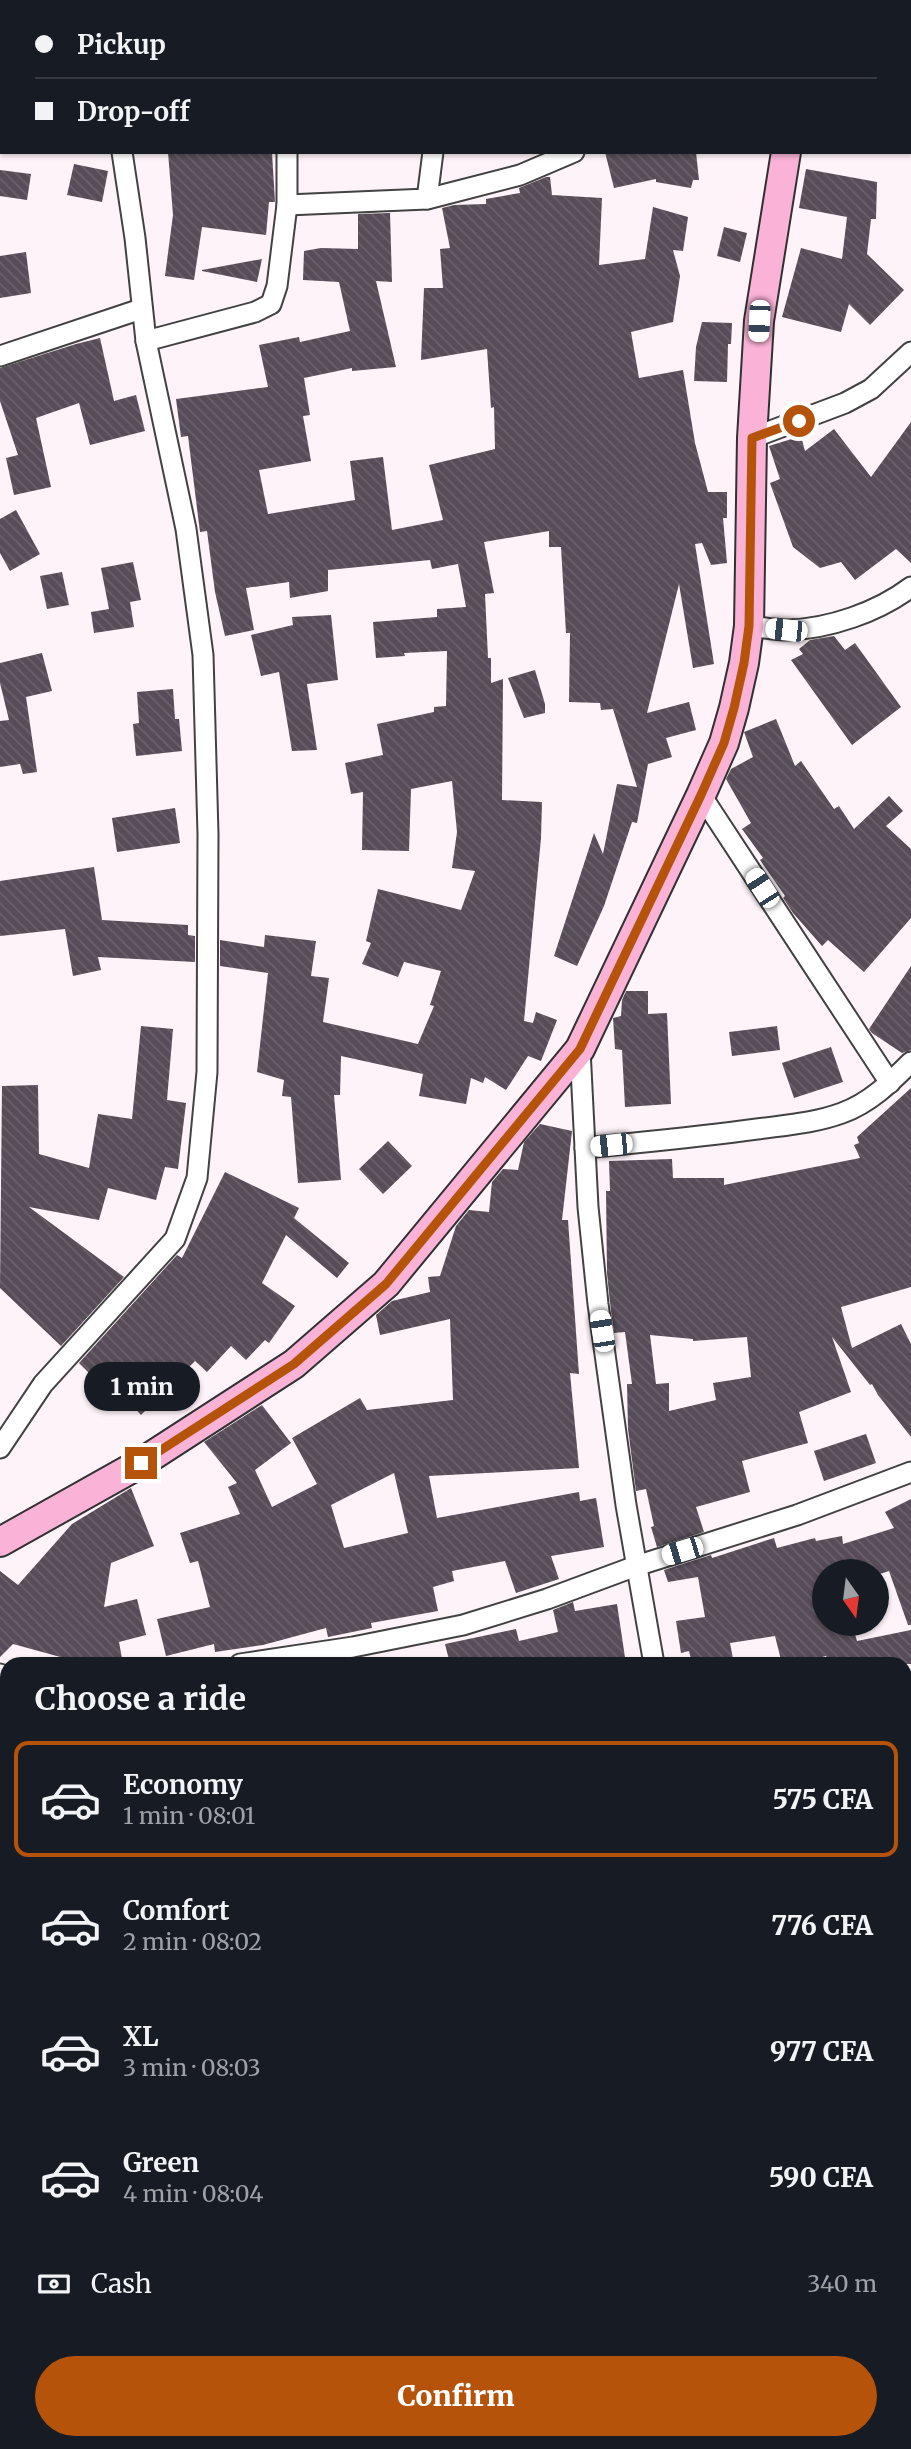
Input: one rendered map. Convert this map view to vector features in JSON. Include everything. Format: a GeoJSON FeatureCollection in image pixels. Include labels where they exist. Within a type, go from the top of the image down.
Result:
{"type":"FeatureCollection","features":[{"type":"Feature","properties":{"kind":"street"},"geometry":{"type":"LineString","coordinates":[[0,1448],[43,1384],[175,1239],[197,1178],[207,1072],[208,834],[203,655],[186,529],[146,341],[135,238],[121,154]]}},
{"type":"Feature","properties":{"kind":"street"},"geometry":{"type":"LineString","coordinates":[[146,341],[255,312],[271,304],[277,286],[287,205],[287,154]]}},
{"type":"Feature","properties":{"kind":"street"},"geometry":{"type":"LineString","coordinates":[[427,199],[433,154]]}},
{"type":"Feature","properties":{"kind":"street"},"geometry":{"type":"LineString","coordinates":[[287,205],[427,199],[520,175],[569,154]]}},
{"type":"Feature","properties":{"kind":"street"},"geometry":{"type":"LineString","coordinates":[[0,1542],[141,1463],[294,1364],[386,1284],[580,1049],[701,795],[724,743],[734,708],[749,626],[752,438],[759,321],[786,154]]}},
{"type":"Feature","properties":{"kind":"street"},"geometry":{"type":"LineString","coordinates":[[0,356],[141,309]]}},
{"type":"Feature","properties":{"kind":"street"},"geometry":{"type":"LineString","coordinates":[[752,438],[845,403],[870,389],[911,352]]}},
{"type":"Feature","properties":{"kind":"street"},"geometry":{"type":"LineString","coordinates":[[749,626],[786,630],[815,628],[875,607],[898,597],[911,587]]}},
{"type":"Feature","properties":{"kind":"street"},"geometry":{"type":"LineString","coordinates":[[701,795],[890,1083]]}},
{"type":"Feature","properties":{"kind":"street"},"geometry":{"type":"LineString","coordinates":[[580,1049],[588,1207],[598,1304],[636,1566],[653,1657]]}},
{"type":"Feature","properties":{"kind":"street"},"geometry":{"type":"LineString","coordinates":[[585,1148],[712,1135],[811,1121],[844,1113],[869,1100],[911,1062]]}},
{"type":"Feature","properties":{"kind":"street"},"geometry":{"type":"LineString","coordinates":[[287,1657],[463,1625],[547,1599],[636,1566],[797,1516],[911,1472]]}},
{"type":"Feature","properties":{"kind":"building"},"geometry":{"type":"Polygon","coordinates":[[[168,154],[272,154],[275,202],[269,202],[266,235],[202,227],[194,280],[165,276],[173,215],[168,154]]]}},
{"type":"Feature","properties":{"kind":"building"},"geometry":{"type":"Polygon","coordinates":[[[606,154],[696,154],[699,180],[693,180],[691,188],[656,182],[656,179],[614,188],[606,154]]]}},
{"type":"Feature","properties":{"kind":"building"},"geometry":{"type":"Polygon","coordinates":[[[74,164],[108,171],[102,202],[67,195],[74,164]]]}},
{"type":"Feature","properties":{"kind":"building"},"geometry":{"type":"Polygon","coordinates":[[[806,169],[877,182],[876,219],[871,219],[867,254],[904,290],[870,325],[849,304],[841,332],[782,317],[801,248],[842,259],[847,217],[799,208],[806,169]]]}},
{"type":"Feature","properties":{"kind":"building"},"geometry":{"type":"Polygon","coordinates":[[[0,170],[31,174],[27,200],[0,196],[0,170]]]}},
{"type":"Feature","properties":{"kind":"building"},"geometry":{"type":"Polygon","coordinates":[[[550,177],[552,195],[602,198],[599,265],[645,259],[653,207],[688,217],[683,251],[673,250],[680,276],[673,322],[631,332],[639,378],[683,370],[695,443],[708,492],[727,492],[727,518],[723,518],[727,563],[711,565],[702,543],[695,544],[714,664],[693,668],[679,584],[647,713],[689,702],[696,730],[666,738],[672,757],[648,764],[637,823],[632,822],[604,906],[577,966],[554,956],[594,833],[603,854],[617,784],[637,787],[613,709],[601,710],[600,703],[569,702],[570,633],[566,633],[561,547],[549,547],[549,531],[484,542],[494,593],[485,594],[491,683],[503,679],[502,800],[542,802],[524,1021],[533,1023],[536,1012],[557,1020],[541,1061],[528,1056],[506,1090],[485,1077],[483,1083],[471,1078],[466,1104],[419,1096],[423,1074],[341,1056],[340,1095],[334,1095],[341,1180],[298,1183],[291,1097],[282,1096],[284,1080],[257,1072],[268,973],[220,966],[220,940],[264,947],[265,935],[316,941],[311,976],[329,978],[323,1022],[418,1044],[434,1006],[430,1005],[441,971],[404,962],[398,977],[362,964],[371,943],[366,941],[378,889],[461,910],[475,871],[452,868],[457,832],[452,781],[411,789],[409,851],[362,850],[363,792],[351,794],[345,763],[383,755],[377,724],[434,712],[434,707],[446,706],[447,651],[404,653],[405,656],[376,658],[373,622],[437,617],[437,609],[466,607],[458,564],[432,569],[430,560],[328,570],[328,591],[290,598],[289,582],[246,588],[254,630],[225,636],[215,592],[207,531],[200,532],[188,436],[181,437],[176,399],[268,387],[259,345],[299,337],[300,342],[350,331],[339,282],[303,280],[304,251],[321,248],[358,249],[358,214],[390,213],[392,282],[376,281],[396,367],[352,371],[352,368],[304,378],[310,415],[303,416],[311,461],[259,470],[268,514],[355,500],[350,461],[383,457],[392,530],[443,520],[429,465],[495,449],[494,407],[491,408],[487,349],[421,360],[424,288],[443,288],[440,249],[450,248],[442,208],[486,204],[486,199],[520,193],[519,188],[550,177]]]}},
{"type":"Feature","properties":{"kind":"building"},"geometry":{"type":"Polygon","coordinates":[[[724,227],[747,233],[740,262],[717,256],[724,227]]]}},
{"type":"Feature","properties":{"kind":"building"},"geometry":{"type":"Polygon","coordinates":[[[26,252],[31,293],[0,298],[0,256],[26,252]]]}},
{"type":"Feature","properties":{"kind":"building"},"geometry":{"type":"Polygon","coordinates":[[[262,259],[257,282],[202,271],[202,270],[262,259]]]}},
{"type":"Feature","properties":{"kind":"building"},"geometry":{"type":"Polygon","coordinates":[[[702,322],[732,323],[731,344],[728,344],[727,382],[694,381],[696,347],[702,322]]]}},
{"type":"Feature","properties":{"kind":"building"},"geometry":{"type":"Polygon","coordinates":[[[100,338],[114,401],[136,395],[145,431],[90,445],[79,403],[36,418],[51,487],[14,495],[6,458],[18,455],[0,401],[0,368],[100,338]]]}},
{"type":"Feature","properties":{"kind":"building"},"geometry":{"type":"Polygon","coordinates":[[[911,422],[911,563],[896,549],[855,580],[841,562],[820,568],[793,547],[770,483],[780,479],[769,446],[801,436],[805,451],[834,429],[871,477],[911,422]]]}},
{"type":"Feature","properties":{"kind":"building"},"geometry":{"type":"Polygon","coordinates":[[[16,510],[40,554],[10,571],[0,553],[0,519],[16,510]]]}},
{"type":"Feature","properties":{"kind":"building"},"geometry":{"type":"Polygon","coordinates":[[[133,562],[141,600],[130,602],[134,627],[94,633],[91,612],[109,609],[101,568],[133,562]]]}},
{"type":"Feature","properties":{"kind":"building"},"geometry":{"type":"Polygon","coordinates":[[[62,572],[69,605],[47,609],[40,576],[62,572]]]}},
{"type":"Feature","properties":{"kind":"building"},"geometry":{"type":"Polygon","coordinates":[[[331,615],[338,680],[307,684],[317,750],[292,751],[279,672],[261,676],[251,635],[293,625],[292,617],[331,615]]]}},
{"type":"Feature","properties":{"kind":"building"},"geometry":{"type":"Polygon","coordinates":[[[834,636],[845,650],[855,643],[901,707],[852,745],[791,660],[803,654],[799,649],[810,640],[834,636]]]}},
{"type":"Feature","properties":{"kind":"building"},"geometry":{"type":"Polygon","coordinates":[[[42,653],[52,691],[26,697],[37,772],[23,774],[20,764],[0,767],[0,721],[9,720],[0,683],[0,663],[42,653]]]}},
{"type":"Feature","properties":{"kind":"building"},"geometry":{"type":"Polygon","coordinates":[[[535,670],[545,713],[524,718],[508,678],[535,670]]]}},
{"type":"Feature","properties":{"kind":"building"},"geometry":{"type":"Polygon","coordinates":[[[173,689],[175,719],[179,719],[182,751],[136,756],[133,724],[139,723],[137,692],[173,689]]]}},
{"type":"Feature","properties":{"kind":"building"},"geometry":{"type":"Polygon","coordinates":[[[776,719],[795,766],[801,761],[834,809],[839,806],[854,829],[889,796],[903,811],[886,826],[911,849],[911,918],[864,972],[828,940],[822,946],[793,913],[783,898],[785,896],[760,860],[763,858],[742,829],[751,823],[726,779],[731,769],[753,757],[744,732],[776,719]]]}},
{"type":"Feature","properties":{"kind":"building"},"geometry":{"type":"Polygon","coordinates":[[[175,808],[180,843],[117,852],[112,818],[175,808]]]}},
{"type":"Feature","properties":{"kind":"building"},"geometry":{"type":"Polygon","coordinates":[[[94,867],[102,920],[188,925],[188,935],[195,936],[195,962],[98,957],[101,970],[73,976],[65,929],[0,936],[0,881],[94,867]]]}},
{"type":"Feature","properties":{"kind":"building"},"geometry":{"type":"Polygon","coordinates":[[[911,966],[911,1050],[902,1053],[869,1029],[911,966]]]}},
{"type":"Feature","properties":{"kind":"building"},"geometry":{"type":"Polygon","coordinates":[[[626,991],[648,991],[648,1014],[667,1013],[671,1104],[625,1107],[622,1050],[615,1049],[613,1018],[621,1016],[622,1000],[626,991]]]}},
{"type":"Feature","properties":{"kind":"building"},"geometry":{"type":"Polygon","coordinates":[[[141,1026],[173,1029],[167,1100],[186,1103],[178,1169],[165,1167],[156,1200],[108,1188],[99,1220],[29,1207],[124,1277],[61,1346],[0,1288],[2,1086],[38,1085],[39,1154],[89,1168],[98,1114],[132,1119],[141,1026]]]}},
{"type":"Feature","properties":{"kind":"building"},"geometry":{"type":"Polygon","coordinates":[[[777,1026],[780,1050],[732,1056],[729,1032],[777,1026]]]}},
{"type":"Feature","properties":{"kind":"building"},"geometry":{"type":"Polygon","coordinates":[[[831,1047],[843,1082],[794,1098],[782,1063],[831,1047]]]}},
{"type":"Feature","properties":{"kind":"building"},"geometry":{"type":"Polygon","coordinates":[[[911,1088],[911,1287],[841,1307],[852,1348],[901,1324],[911,1344],[911,1437],[872,1384],[870,1385],[832,1337],[851,1392],[799,1412],[808,1443],[742,1461],[750,1492],[696,1507],[704,1532],[657,1547],[651,1527],[654,1526],[646,1489],[636,1491],[628,1429],[627,1384],[632,1384],[625,1332],[614,1333],[610,1303],[606,1191],[610,1191],[609,1161],[672,1159],[673,1178],[724,1178],[724,1185],[860,1158],[854,1145],[859,1143],[857,1137],[911,1088]],[[650,1335],[656,1384],[669,1383],[669,1411],[716,1400],[713,1383],[751,1377],[747,1337],[693,1339],[650,1335]]]}},
{"type":"Feature","properties":{"kind":"building"},"geometry":{"type":"Polygon","coordinates":[[[540,1124],[572,1131],[562,1220],[568,1220],[579,1374],[570,1373],[579,1468],[429,1476],[437,1518],[579,1492],[580,1501],[596,1498],[604,1547],[551,1556],[559,1579],[516,1593],[505,1561],[452,1571],[454,1581],[433,1587],[438,1611],[371,1623],[372,1628],[328,1637],[326,1628],[263,1645],[215,1652],[214,1644],[166,1656],[157,1619],[210,1607],[198,1561],[190,1563],[180,1533],[240,1514],[228,1487],[237,1483],[204,1442],[262,1405],[291,1443],[255,1470],[272,1507],[317,1484],[292,1438],[360,1398],[367,1410],[453,1400],[450,1319],[380,1335],[376,1315],[392,1301],[430,1292],[428,1277],[440,1276],[456,1226],[469,1210],[489,1212],[492,1182],[503,1169],[518,1170],[524,1142],[540,1124]],[[394,1473],[331,1505],[344,1548],[408,1533],[394,1473]]]}},
{"type":"Feature","properties":{"kind":"building"},"geometry":{"type":"Polygon","coordinates":[[[388,1141],[412,1166],[383,1194],[359,1169],[388,1141]]]}},
{"type":"Feature","properties":{"kind":"building"},"geometry":{"type":"Polygon","coordinates":[[[225,1172],[299,1208],[294,1218],[349,1263],[337,1278],[286,1235],[262,1283],[295,1306],[269,1343],[265,1340],[246,1360],[231,1346],[207,1372],[195,1361],[141,1415],[102,1372],[95,1379],[79,1363],[177,1255],[182,1258],[225,1172]]]}},
{"type":"Feature","properties":{"kind":"building"},"geometry":{"type":"Polygon","coordinates":[[[866,1434],[876,1463],[824,1481],[814,1451],[866,1434]]]}},
{"type":"Feature","properties":{"kind":"building"},"geometry":{"type":"Polygon","coordinates":[[[131,1488],[154,1546],[111,1563],[104,1607],[137,1599],[146,1635],[119,1642],[122,1657],[60,1657],[13,1644],[0,1657],[0,1571],[18,1585],[72,1524],[131,1488]]]}},
{"type":"Feature","properties":{"kind":"building"},"geometry":{"type":"Polygon","coordinates":[[[911,1499],[911,1625],[908,1625],[889,1571],[889,1559],[812,1559],[812,1636],[856,1636],[857,1641],[911,1630],[911,1657],[780,1657],[775,1636],[730,1643],[733,1657],[690,1657],[689,1651],[681,1653],[676,1621],[705,1617],[698,1577],[668,1582],[664,1570],[774,1538],[777,1548],[815,1538],[816,1541],[842,1536],[843,1544],[894,1528],[885,1512],[911,1499]]]}},
{"type":"Feature","properties":{"kind":"building"},"geometry":{"type":"Polygon","coordinates":[[[573,1602],[575,1611],[617,1604],[625,1657],[448,1657],[445,1644],[516,1629],[519,1641],[558,1632],[553,1610],[573,1602]]]}},
{"type":"Feature","properties":{"kind":"route"},"geometry":{"type":"LineString","coordinates":[[141,1463],[294,1364],[386,1284],[580,1049],[701,795],[724,743],[734,708],[749,626],[752,438],[799,421]]}}]}
